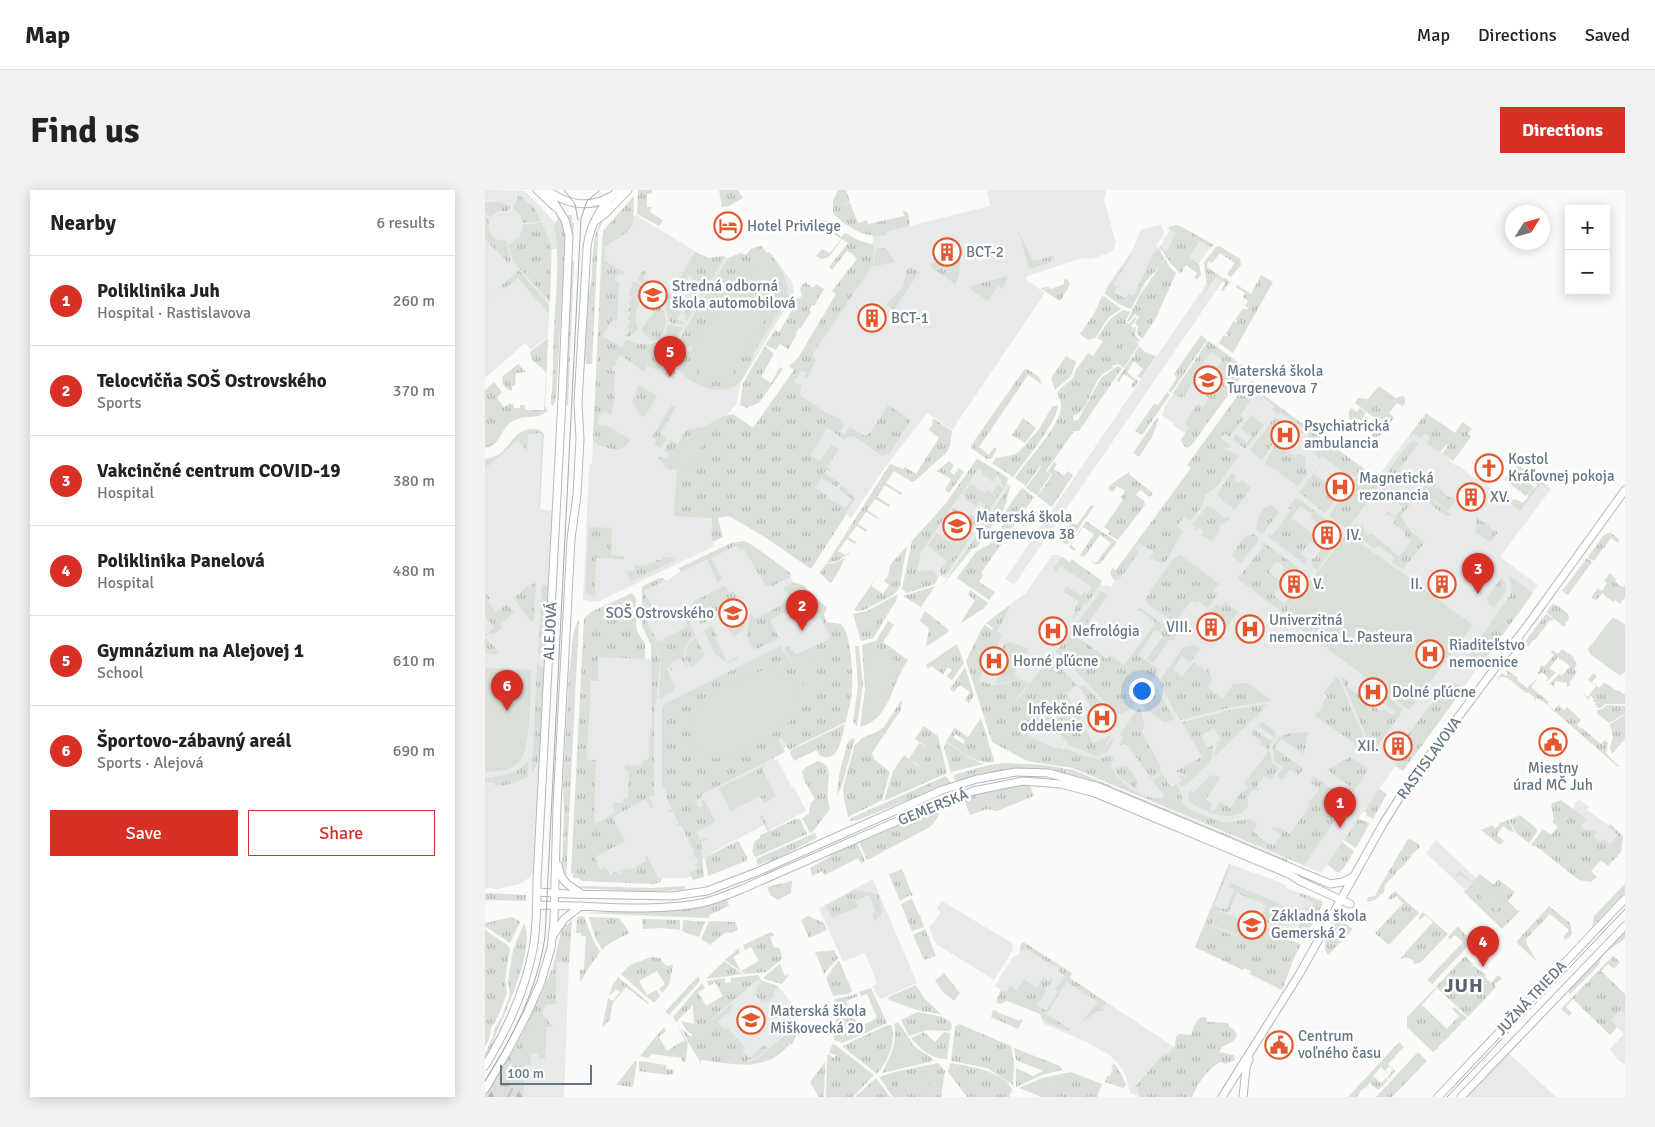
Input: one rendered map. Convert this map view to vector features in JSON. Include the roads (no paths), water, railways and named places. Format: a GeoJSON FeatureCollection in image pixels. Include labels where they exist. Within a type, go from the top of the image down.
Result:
{"type":"FeatureCollection","features":[{"type":"Feature","properties":{"kind":"street"},"geometry":{"type":"LineString","coordinates":[[537,190],[562,214]]}},
{"type":"Feature","properties":{"kind":"street"},"geometry":{"type":"LineString","coordinates":[[547,190],[563,200],[579,204],[598,202],[617,191]]}},
{"type":"Feature","properties":{"kind":"street","name":"ALEJOVÁ"},"geometry":{"type":"LineString","coordinates":[[485,1066],[507,1026],[526,977],[534,942],[537,905],[568,288],[569,233],[562,214],[547,190]]}},
{"type":"Feature","properties":{"kind":"street"},"geometry":{"type":"LineString","coordinates":[[594,222],[606,213],[628,190]]}},
{"type":"Feature","properties":{"kind":"street","name":"ALEJOVÁ"},"geometry":{"type":"LineString","coordinates":[[485,1089],[527,1014],[545,970],[552,937],[571,539],[577,495],[579,451],[578,402],[587,240],[600,212],[617,191]]}},
{"type":"Feature","properties":{"kind":"street","name":"RASTISLAVOVA"},"geometry":{"type":"LineString","coordinates":[[1222,1097],[1300,973],[1332,913],[1337,896],[1353,877],[1383,824],[1415,774],[1532,619],[1625,490]]}},
{"type":"Feature","properties":{"kind":"street","name":"GEMERSKÁ"},"geometry":{"type":"LineString","coordinates":[[537,892],[673,896],[707,891],[757,872],[942,790],[977,778],[1016,772],[1048,773],[1094,785],[1326,882]]}},
{"type":"Feature","properties":{"kind":"street","name":"GEMERSKÁ"},"geometry":{"type":"LineString","coordinates":[[537,905],[659,908],[712,900],[742,889],[951,798],[989,786],[1023,781],[1061,784],[1095,793],[1289,874],[1323,892],[1337,896]]}},
{"type":"Feature","properties":{"kind":"street"},"geometry":{"type":"LineString","coordinates":[[556,845],[561,877],[568,885],[582,894]]}},
{"type":"Feature","properties":{"kind":"street"},"geometry":{"type":"LineString","coordinates":[[1326,882],[1332,884],[1341,883],[1353,877]]}},
{"type":"Feature","properties":{"kind":"street"},"geometry":{"type":"LineString","coordinates":[[1326,882],[1337,896],[1350,904],[1343,904],[1332,913]]}},
{"type":"Feature","properties":{"kind":"street"},"geometry":{"type":"LineString","coordinates":[[1323,892],[1331,901],[1332,913]]}},
{"type":"Feature","properties":{"kind":"street","name":"JUŽNÁ TRIEDA"},"geometry":{"type":"LineString","coordinates":[[1438,1097],[1625,899]]}},
{"type":"Feature","properties":{"kind":"street","name":"ALEJOVÁ"},"geometry":{"type":"LineString","coordinates":[[552,937],[564,919],[581,906]]}},
{"type":"Feature","properties":{"kind":"street","name":"JUŽNÁ TRIEDA"},"geometry":{"type":"LineString","coordinates":[[1461,1097],[1625,926]]}},
{"type":"Feature","properties":{"kind":"street","name":"RASTISLAVOVA"},"geometry":{"type":"LineString","coordinates":[[1244,1095],[1246,1068],[1252,1051]]}},
{"type":"Feature","properties":{"kind":"waterway"},"geometry":{"type":"LineString","coordinates":[[508,1097],[512,1089]]}},
{"type":"Feature","properties":{"kind":"tram line"},"geometry":{"type":"LineString","coordinates":[[564,190],[575,204],[578,220]]}},
{"type":"Feature","properties":{"kind":"tram line"},"geometry":{"type":"LineString","coordinates":[[485,1081],[523,1012],[536,976],[545,937],[581,218],[587,201],[599,191]]}},
{"type":"Feature","properties":{"kind":"tram line"},"geometry":{"type":"LineString","coordinates":[[1447,1097],[1625,909]]}},
{"type":"Feature","properties":{"kind":"place","name":"Hotel Privilege"},"geometry":{"type":"Point","coordinates":[728,226]}},
{"type":"Feature","properties":{"kind":"place","name":"BCT-2"},"geometry":{"type":"Point","coordinates":[947,252]}},
{"type":"Feature","properties":{"kind":"place","name":"Stredná odborná škola automobilová"},"geometry":{"type":"Point","coordinates":[653,295]}},
{"type":"Feature","properties":{"kind":"place","name":"BCT-1"},"geometry":{"type":"Point","coordinates":[872,318]}},
{"type":"Feature","properties":{"kind":"place","name":"Gymnázium na Alejovej 1"},"geometry":{"type":"Point","coordinates":[670,377]}},
{"type":"Feature","properties":{"kind":"place","name":"Materská škola Turgenevova 7"},"geometry":{"type":"Point","coordinates":[1208,380]}},
{"type":"Feature","properties":{"kind":"place","name":"Psychiatrická ambulancia"},"geometry":{"type":"Point","coordinates":[1285,435]}},
{"type":"Feature","properties":{"kind":"place","name":"Kostol Kráľovnej pokoja"},"geometry":{"type":"Point","coordinates":[1489,468]}},
{"type":"Feature","properties":{"kind":"place","name":"Magnetická rezonancia"},"geometry":{"type":"Point","coordinates":[1340,487]}},
{"type":"Feature","properties":{"kind":"place","name":"XV."},"geometry":{"type":"Point","coordinates":[1471,497]}},
{"type":"Feature","properties":{"kind":"place","name":"Materská škola Turgenevova 38"},"geometry":{"type":"Point","coordinates":[957,526]}},
{"type":"Feature","properties":{"kind":"place","name":"IV."},"geometry":{"type":"Point","coordinates":[1327,535]}},
{"type":"Feature","properties":{"kind":"place","name":"V."},"geometry":{"type":"Point","coordinates":[1294,584]}},
{"type":"Feature","properties":{"kind":"place","name":"II."},"geometry":{"type":"Point","coordinates":[1442,584]}},
{"type":"Feature","properties":{"kind":"place","name":"Vakcinčné centrum COVID-19"},"geometry":{"type":"Point","coordinates":[1478,594]}},
{"type":"Feature","properties":{"kind":"place","name":"SOŠ Ostrovského"},"geometry":{"type":"Point","coordinates":[733,613]}},
{"type":"Feature","properties":{"kind":"place","name":"VIII."},"geometry":{"type":"Point","coordinates":[1211,627]}},
{"type":"Feature","properties":{"kind":"place","name":"Univerzitná nemocnica L. Pasteura"},"geometry":{"type":"Point","coordinates":[1250,629]}},
{"type":"Feature","properties":{"kind":"place","name":"Telocvičňa SOŠ Ostrovského"},"geometry":{"type":"Point","coordinates":[802,631]}},
{"type":"Feature","properties":{"kind":"place","name":"Nefrológia"},"geometry":{"type":"Point","coordinates":[1053,631]}},
{"type":"Feature","properties":{"kind":"place","name":"Riaditeľstvo nemocnice"},"geometry":{"type":"Point","coordinates":[1430,654]}},
{"type":"Feature","properties":{"kind":"place","name":"Horné pľúcne"},"geometry":{"type":"Point","coordinates":[994,661]}},
{"type":"Feature","properties":{"kind":"place","name":"Dolné pľúcne"},"geometry":{"type":"Point","coordinates":[1373,692]}},
{"type":"Feature","properties":{"kind":"place","name":"Športovo-zábavný areál"},"geometry":{"type":"Point","coordinates":[507,711]}},
{"type":"Feature","properties":{"kind":"place","name":"Infekčné oddelenie"},"geometry":{"type":"Point","coordinates":[1102,718]}},
{"type":"Feature","properties":{"kind":"place","name":"Miestny úrad MČ Juh"},"geometry":{"type":"Point","coordinates":[1553,742]}},
{"type":"Feature","properties":{"kind":"place","name":"XII."},"geometry":{"type":"Point","coordinates":[1398,746]}},
{"type":"Feature","properties":{"kind":"place","name":"Poliklinika Juh"},"geometry":{"type":"Point","coordinates":[1340,828]}},
{"type":"Feature","properties":{"kind":"place","name":"Základná škola Gemerská 2"},"geometry":{"type":"Point","coordinates":[1252,925]}},
{"type":"Feature","properties":{"kind":"place","name":"Poliklinika Panelová"},"geometry":{"type":"Point","coordinates":[1483,967]}},
{"type":"Feature","properties":{"kind":"place","name":"Materská škola Miškovecká 20"},"geometry":{"type":"Point","coordinates":[751,1020]}},
{"type":"Feature","properties":{"kind":"place","name":"Centrum voľného času"},"geometry":{"type":"Point","coordinates":[1279,1045]}},
{"type":"Feature","properties":{"kind":"district","name":"JUH"},"geometry":{"type":"Point","coordinates":[1464,985]}}]}
